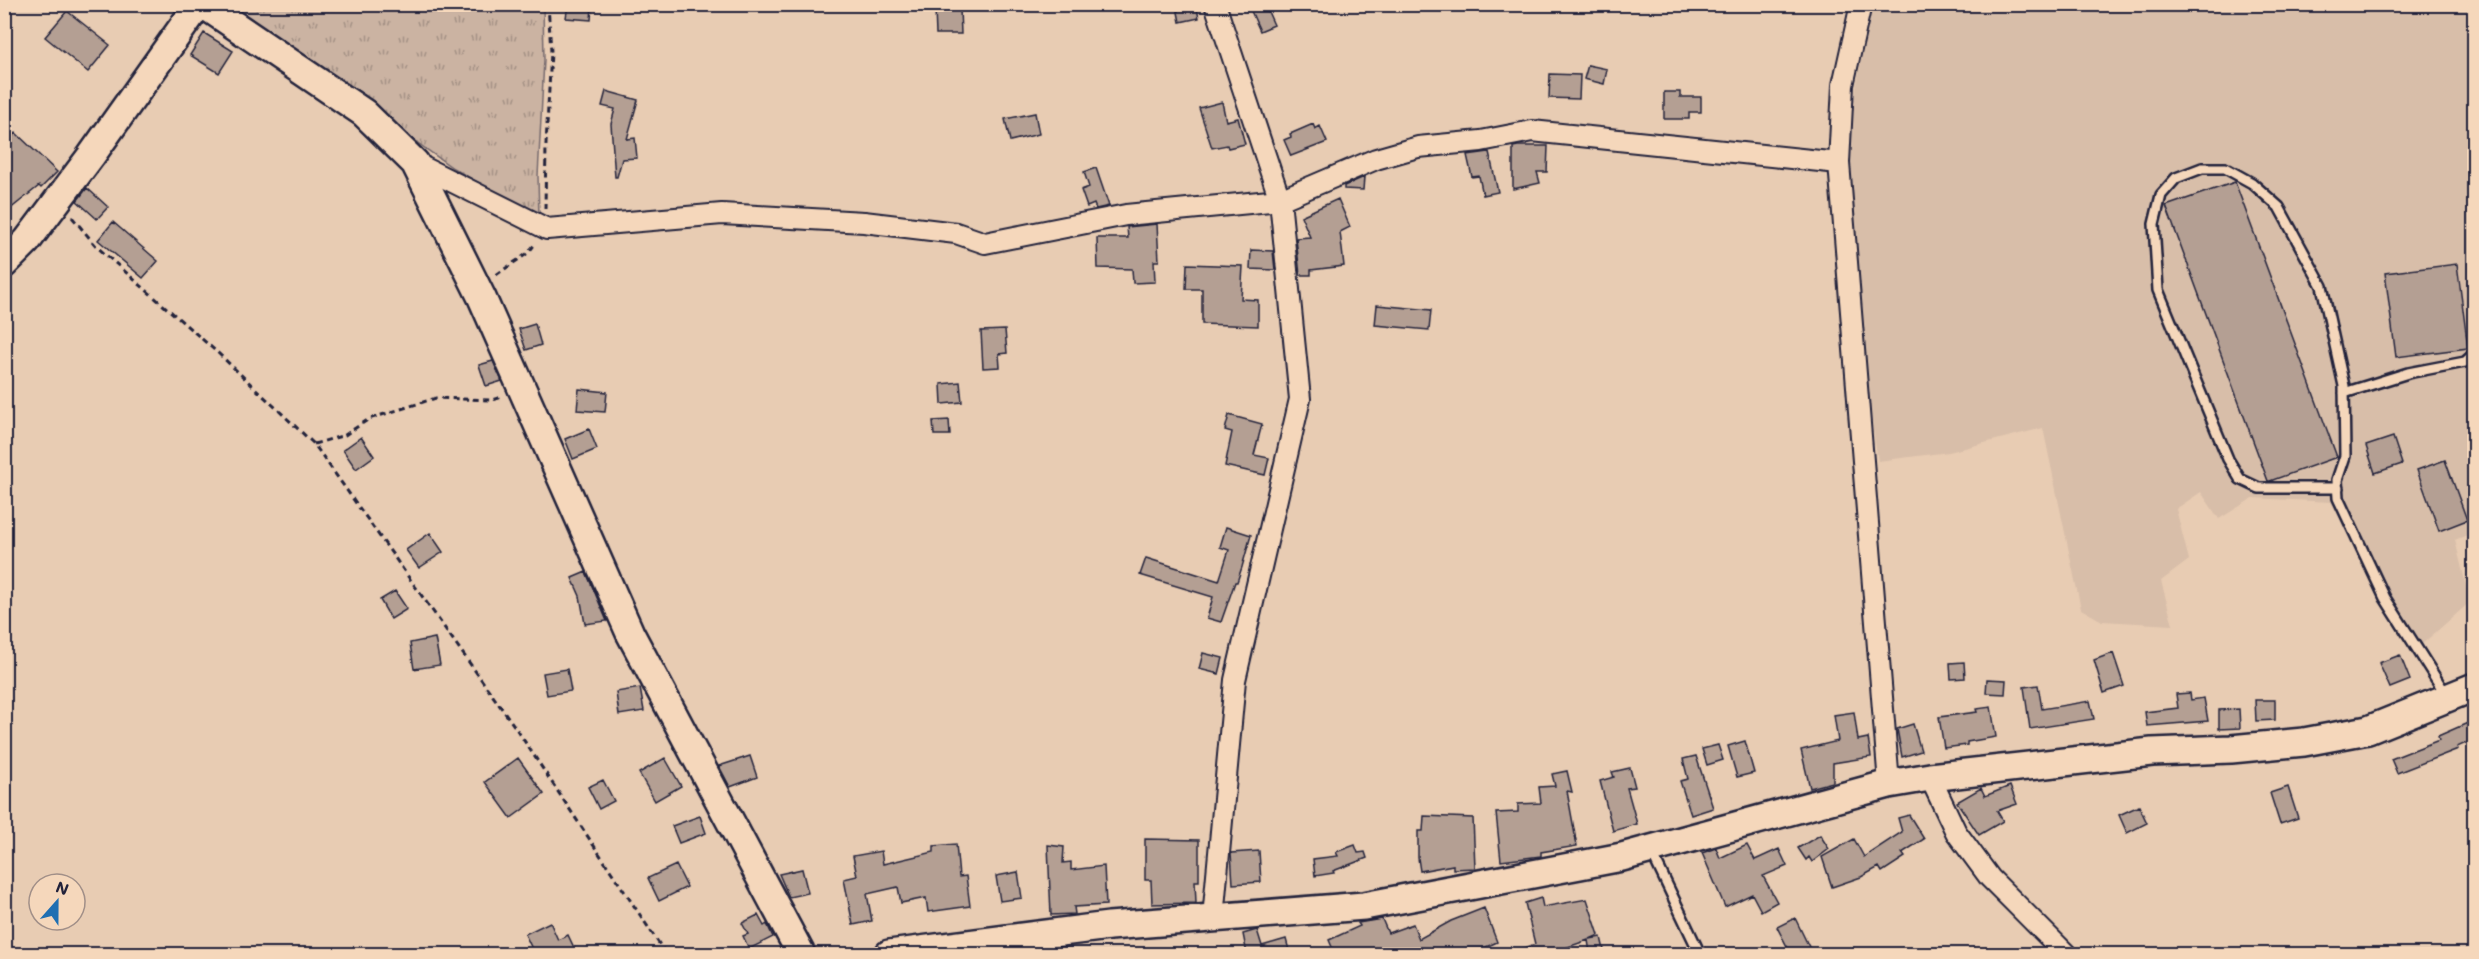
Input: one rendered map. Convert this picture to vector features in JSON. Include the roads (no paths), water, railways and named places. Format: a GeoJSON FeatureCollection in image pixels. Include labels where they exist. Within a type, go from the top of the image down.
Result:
{"type":"FeatureCollection","features":[{"type":"Feature","properties":{"kind":"street"},"geometry":{"type":"LineString","coordinates":[[4,264],[27,241],[201,4],[364,113],[415,163],[546,229],[722,214],[864,222],[956,233],[985,243],[1126,215],[1280,200],[1376,159],[1418,147],[1480,141],[1532,131],[1839,163]]}},
{"type":"Feature","properties":{"kind":"street"},"geometry":{"type":"LineString","coordinates":[[1213,918],[1235,680],[1299,399],[1280,200],[1215,4]]}},
{"type":"Feature","properties":{"kind":"street"},"geometry":{"type":"LineString","coordinates":[[1861,4],[1843,85],[1839,163],[1889,784]]}},
{"type":"Feature","properties":{"kind":"street"},"geometry":{"type":"LineString","coordinates":[[415,163],[482,298],[630,633],[801,954]]}},
{"type":"Feature","properties":{"kind":"street"},"geometry":{"type":"LineString","coordinates":[[889,954],[1109,926],[1364,906],[1501,881],[1650,849],[1889,784],[1930,777],[2152,752],[2231,749],[2304,742],[2368,730],[2475,687]]}},
{"type":"Feature","properties":{"kind":"street"},"geometry":{"type":"LineString","coordinates":[[1930,777],[1956,832],[1990,878],[2066,954]]}},
{"type":"Feature","properties":{"kind":"lane"},"geometry":{"type":"LineString","coordinates":[[2338,488],[2259,488],[2240,479],[2228,459],[2158,290],[2154,224],[2161,195],[2176,178],[2202,168],[2225,168],[2252,183],[2279,207],[2322,286],[2344,393],[2344,456],[2337,480],[2338,488],[2338,498],[2385,598],[2449,699]]}},
{"type":"Feature","properties":{"kind":"lane"},"geometry":{"type":"LineString","coordinates":[[2344,393],[2408,373],[2465,362],[2475,354]]}},
{"type":"Feature","properties":{"kind":"lane"},"geometry":{"type":"LineString","coordinates":[[1650,849],[1700,954]]}}]}
